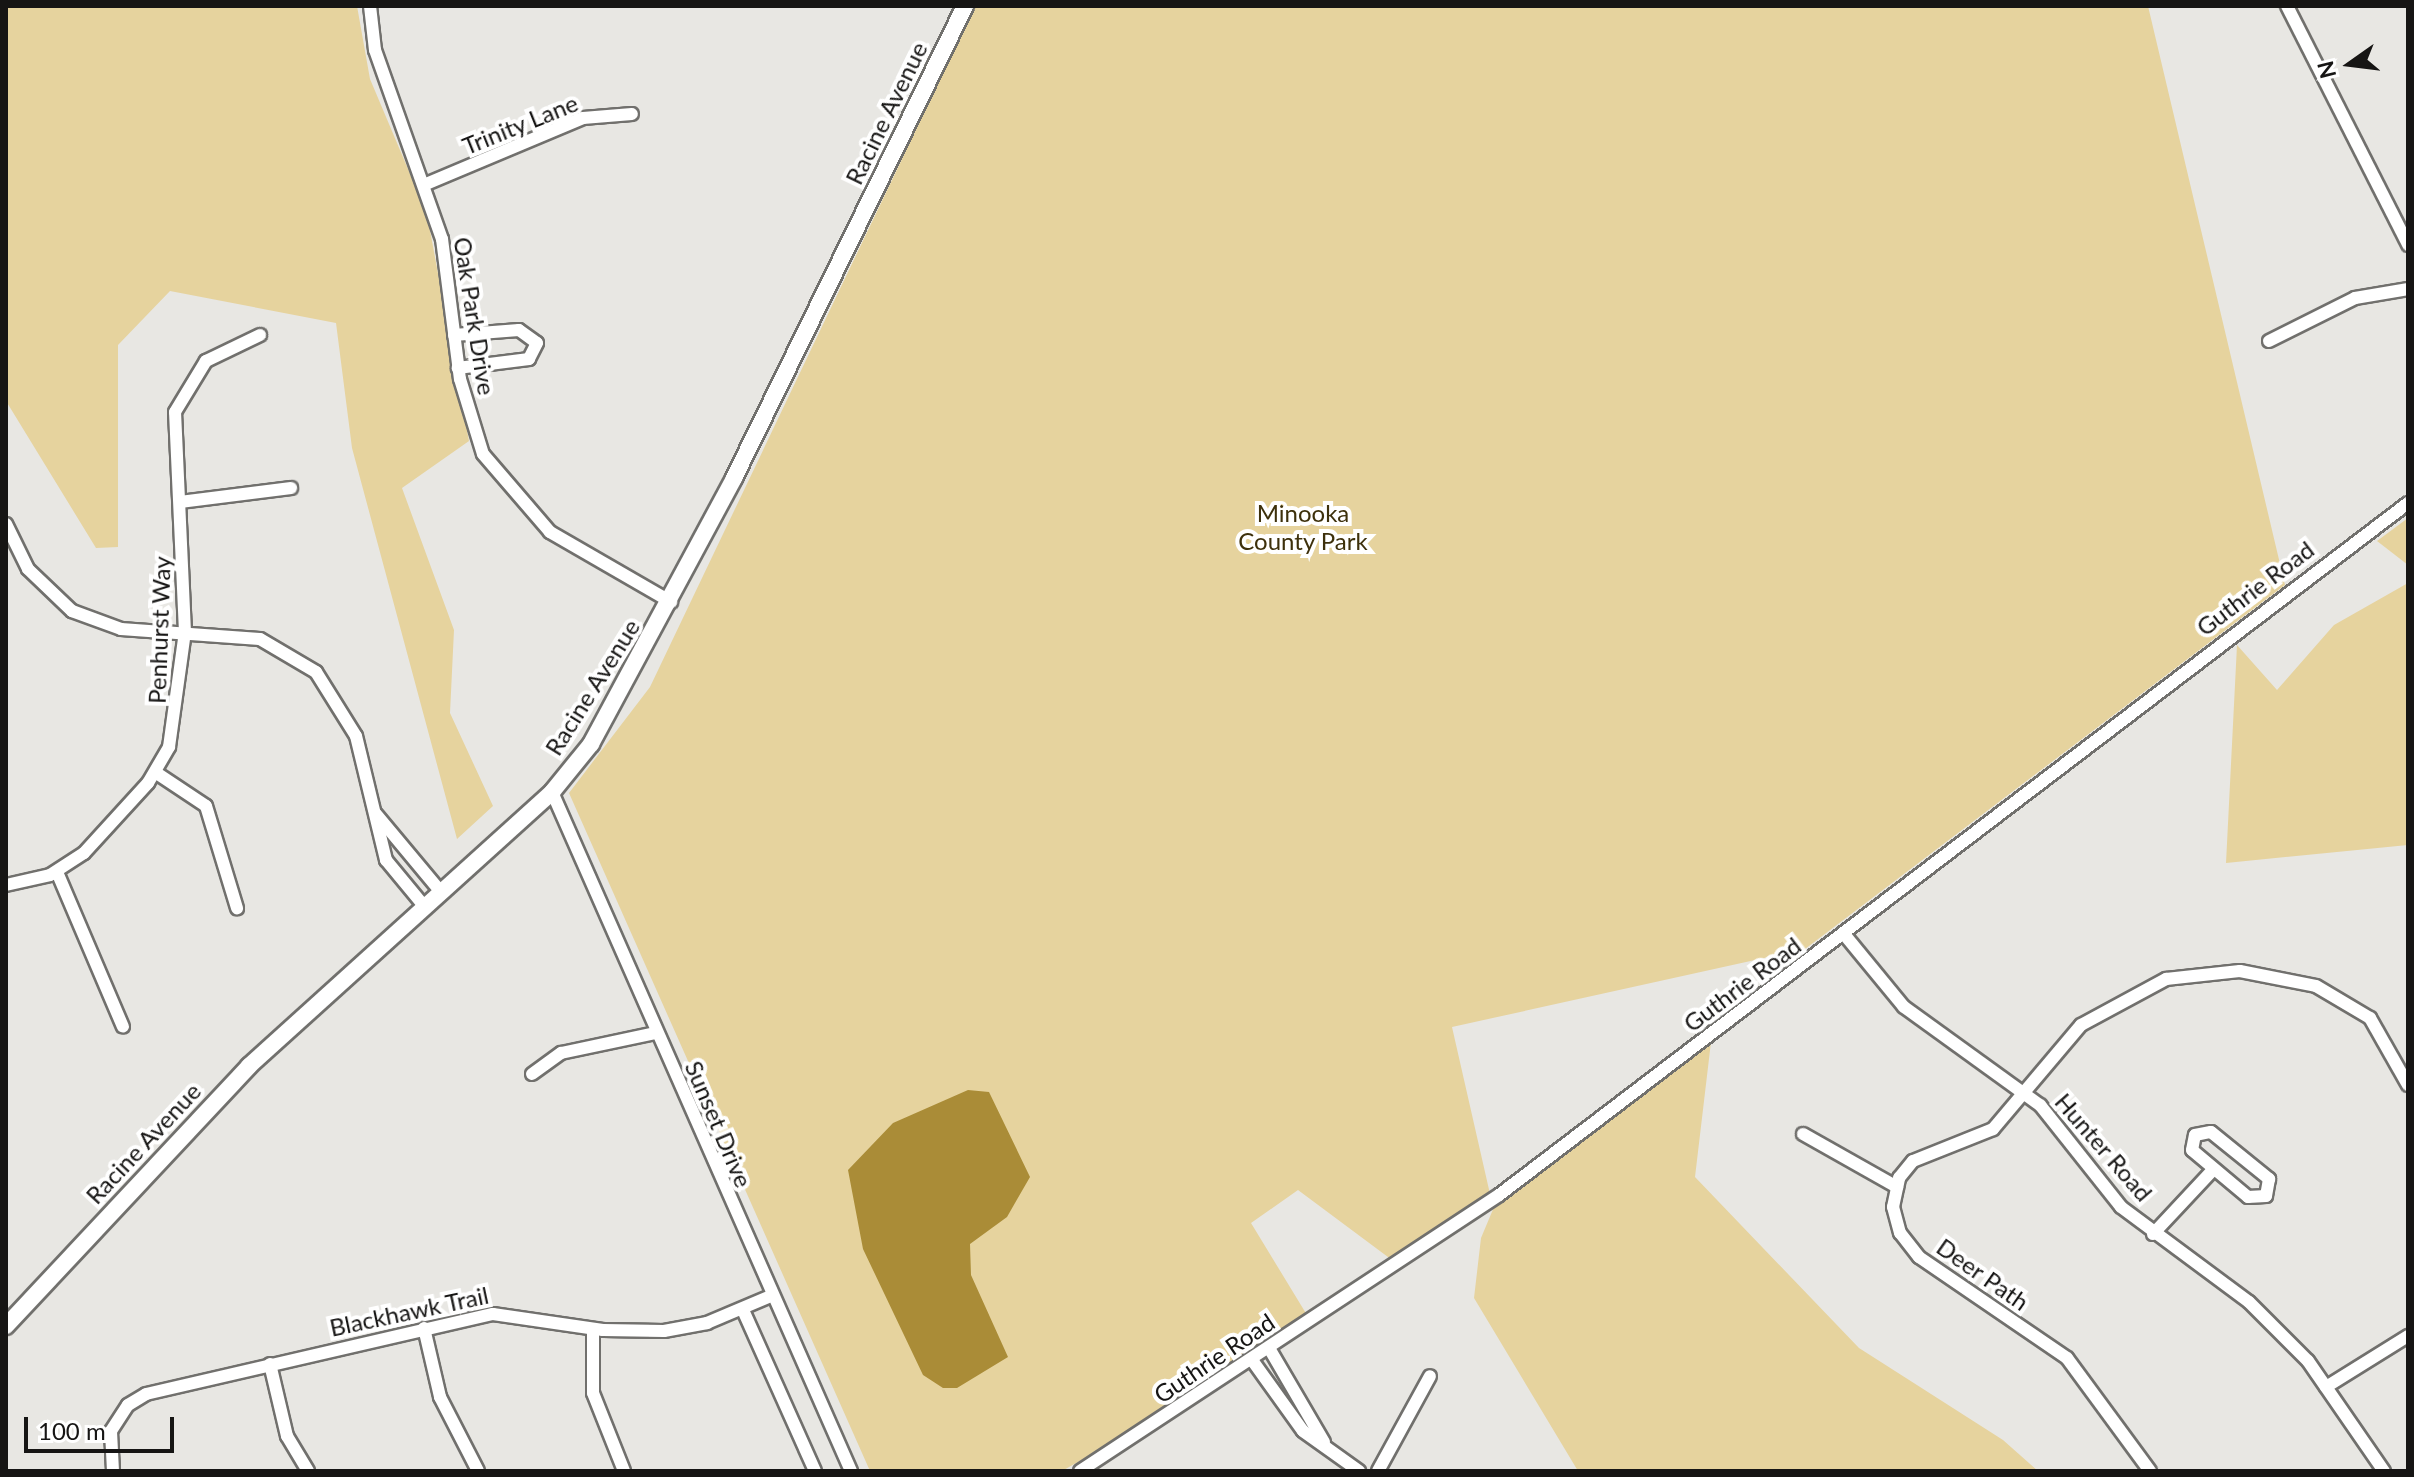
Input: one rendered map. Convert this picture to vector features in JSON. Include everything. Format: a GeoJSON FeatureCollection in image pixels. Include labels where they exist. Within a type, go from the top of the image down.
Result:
{"type":"FeatureCollection","features":[{"type":"Feature","properties":{"kind":"main road","name":"Racine Avenue"},"geometry":{"type":"LineString","coordinates":[[6,1326],[259,1056],[552,792],[591,744],[671,602],[965,6]]}},
{"type":"Feature","properties":{"kind":"street","name":"Oak Park Drive"},"geometry":{"type":"LineString","coordinates":[[370,6],[374,46],[426,184],[458,368],[475,436],[513,497],[550,532],[671,602]]}},
{"type":"Feature","properties":{"kind":"street"},"geometry":{"type":"LineString","coordinates":[[2287,6],[2408,245]]}},
{"type":"Feature","properties":{"kind":"street","name":"Trinity Lane"},"geometry":{"type":"LineString","coordinates":[[426,184],[583,118],[632,114]]}},
{"type":"Feature","properties":{"kind":"street"},"geometry":{"type":"LineString","coordinates":[[2269,341],[2355,298],[2408,289]]}},
{"type":"Feature","properties":{"kind":"street"},"geometry":{"type":"LineString","coordinates":[[454,335],[519,330],[537,343],[529,359],[458,368]]}},
{"type":"Feature","properties":{"kind":"street","name":"Penhurst Way"},"geometry":{"type":"LineString","coordinates":[[6,885],[57,872],[98,840],[155,772],[179,713],[185,632],[175,412],[186,385],[214,354],[260,335]]}},
{"type":"Feature","properties":{"kind":"street"},"geometry":{"type":"LineString","coordinates":[[180,502],[291,488]]}},
{"type":"Feature","properties":{"kind":"street","name":"Guthrie Road"},"geometry":{"type":"LineString","coordinates":[[1080,1471],[1463,1219],[1844,934],[2408,503]]}},
{"type":"Feature","properties":{"kind":"street"},"geometry":{"type":"LineString","coordinates":[[6,524],[28,569],[72,611],[121,629],[260,639],[316,672],[349,718],[386,860],[424,906]]}},
{"type":"Feature","properties":{"kind":"street"},"geometry":{"type":"LineString","coordinates":[[155,772],[194,793],[210,812],[237,908]]}},
{"type":"Feature","properties":{"kind":"street","name":"Sunset Drive"},"geometry":{"type":"LineString","coordinates":[[552,792],[655,1033],[851,1471]]}},
{"type":"Feature","properties":{"kind":"street"},"geometry":{"type":"LineString","coordinates":[[376,814],[441,892]]}},
{"type":"Feature","properties":{"kind":"street"},"geometry":{"type":"LineString","coordinates":[[57,872],[123,1027]]}},
{"type":"Feature","properties":{"kind":"street","name":"Hunter Road"},"geometry":{"type":"LineString","coordinates":[[1844,934],[1904,1007],[2024,1093],[2064,1129],[2113,1198],[2153,1234],[2249,1302],[2326,1387],[2384,1471]]}},
{"type":"Feature","properties":{"kind":"street"},"geometry":{"type":"LineString","coordinates":[[1803,1134],[1828,1154],[1897,1187],[1913,1161],[1993,1129],[2064,1041],[2120,1001],[2166,979],[2240,971],[2316,986],[2370,1018],[2408,1085]]}},
{"type":"Feature","properties":{"kind":"street"},"geometry":{"type":"LineString","coordinates":[[532,1074],[570,1051],[655,1033]]}},
{"type":"Feature","properties":{"kind":"street"},"geometry":{"type":"LineString","coordinates":[[2203,1131],[2269,1179],[2270,1190],[2248,1197],[2212,1171],[2192,1150],[2191,1140],[2203,1131]]}},
{"type":"Feature","properties":{"kind":"street"},"geometry":{"type":"LineString","coordinates":[[2153,1234],[2212,1171]]}},
{"type":"Feature","properties":{"kind":"street","name":"Deer Path"},"geometry":{"type":"LineString","coordinates":[[1897,1187],[1900,1233],[1919,1257],[2067,1358],[2150,1471]]}},
{"type":"Feature","properties":{"kind":"street","name":"Blackhawk Trail"},"geometry":{"type":"LineString","coordinates":[[113,1471],[111,1431],[136,1398],[424,1328],[508,1313],[593,1329],[686,1328],[743,1310],[771,1296]]}},
{"type":"Feature","properties":{"kind":"street"},"geometry":{"type":"LineString","coordinates":[[743,1310],[815,1471]]}},
{"type":"Feature","properties":{"kind":"street"},"geometry":{"type":"LineString","coordinates":[[424,1328],[440,1397],[478,1471]]}},
{"type":"Feature","properties":{"kind":"street"},"geometry":{"type":"LineString","coordinates":[[593,1329],[593,1393],[624,1471]]}},
{"type":"Feature","properties":{"kind":"street"},"geometry":{"type":"LineString","coordinates":[[2326,1387],[2408,1336]]}},
{"type":"Feature","properties":{"kind":"street"},"geometry":{"type":"LineString","coordinates":[[1269,1348],[1324,1442]]}},
{"type":"Feature","properties":{"kind":"street"},"geometry":{"type":"LineString","coordinates":[[1252,1360],[1303,1431],[1324,1442],[1359,1471]]}},
{"type":"Feature","properties":{"kind":"street"},"geometry":{"type":"LineString","coordinates":[[270,1364],[287,1436],[308,1471]]}},
{"type":"Feature","properties":{"kind":"street"},"geometry":{"type":"LineString","coordinates":[[1378,1471],[1430,1376]]}},
{"type":"Feature","properties":{"kind":"street"},"geometry":{"type":"LineString","coordinates":[[1282,1402],[1298,1393]]}},
{"type":"Feature","properties":{"kind":"green space"},"geometry":{"type":"Polygon","coordinates":[[[6,6],[357,6],[370,79],[427,214],[469,441],[402,488],[454,630],[450,713],[493,806],[457,839],[352,448],[336,323],[170,291],[118,345],[118,547],[96,548],[6,401],[6,6]]]}},
{"type":"Feature","properties":{"kind":"green space","name":"Minooka County Park"},"geometry":{"type":"Polygon","coordinates":[[[975,6],[2148,6],[2285,585],[1805,949],[1452,1027],[1490,1194],[1392,1260],[1298,1190],[1251,1223],[1307,1315],[1152,1420],[1062,1471],[870,1471],[569,793],[650,687],[975,6]]]}},
{"type":"Feature","properties":{"kind":"green space"},"geometry":{"type":"Polygon","coordinates":[[[2408,518],[2408,565],[2377,541],[2408,518]]]}},
{"type":"Feature","properties":{"kind":"green space"},"geometry":{"type":"Polygon","coordinates":[[[2408,583],[2408,845],[2226,863],[2237,645],[2277,690],[2334,625],[2408,583]]]}},
{"type":"Feature","properties":{"kind":"green space"},"geometry":{"type":"Polygon","coordinates":[[[1711,1042],[1695,1177],[1859,1348],[2003,1440],[2038,1471],[1578,1471],[1474,1298],[1481,1238],[1494,1207],[1711,1042]]]}},
{"type":"Feature","properties":{"kind":"shaded area"},"geometry":{"type":"Polygon","coordinates":[[[968,1090],[989,1092],[1030,1177],[1007,1217],[970,1244],[971,1275],[1008,1357],[957,1388],[943,1388],[923,1375],[863,1249],[848,1170],[893,1123],[968,1090]]]}}]}
